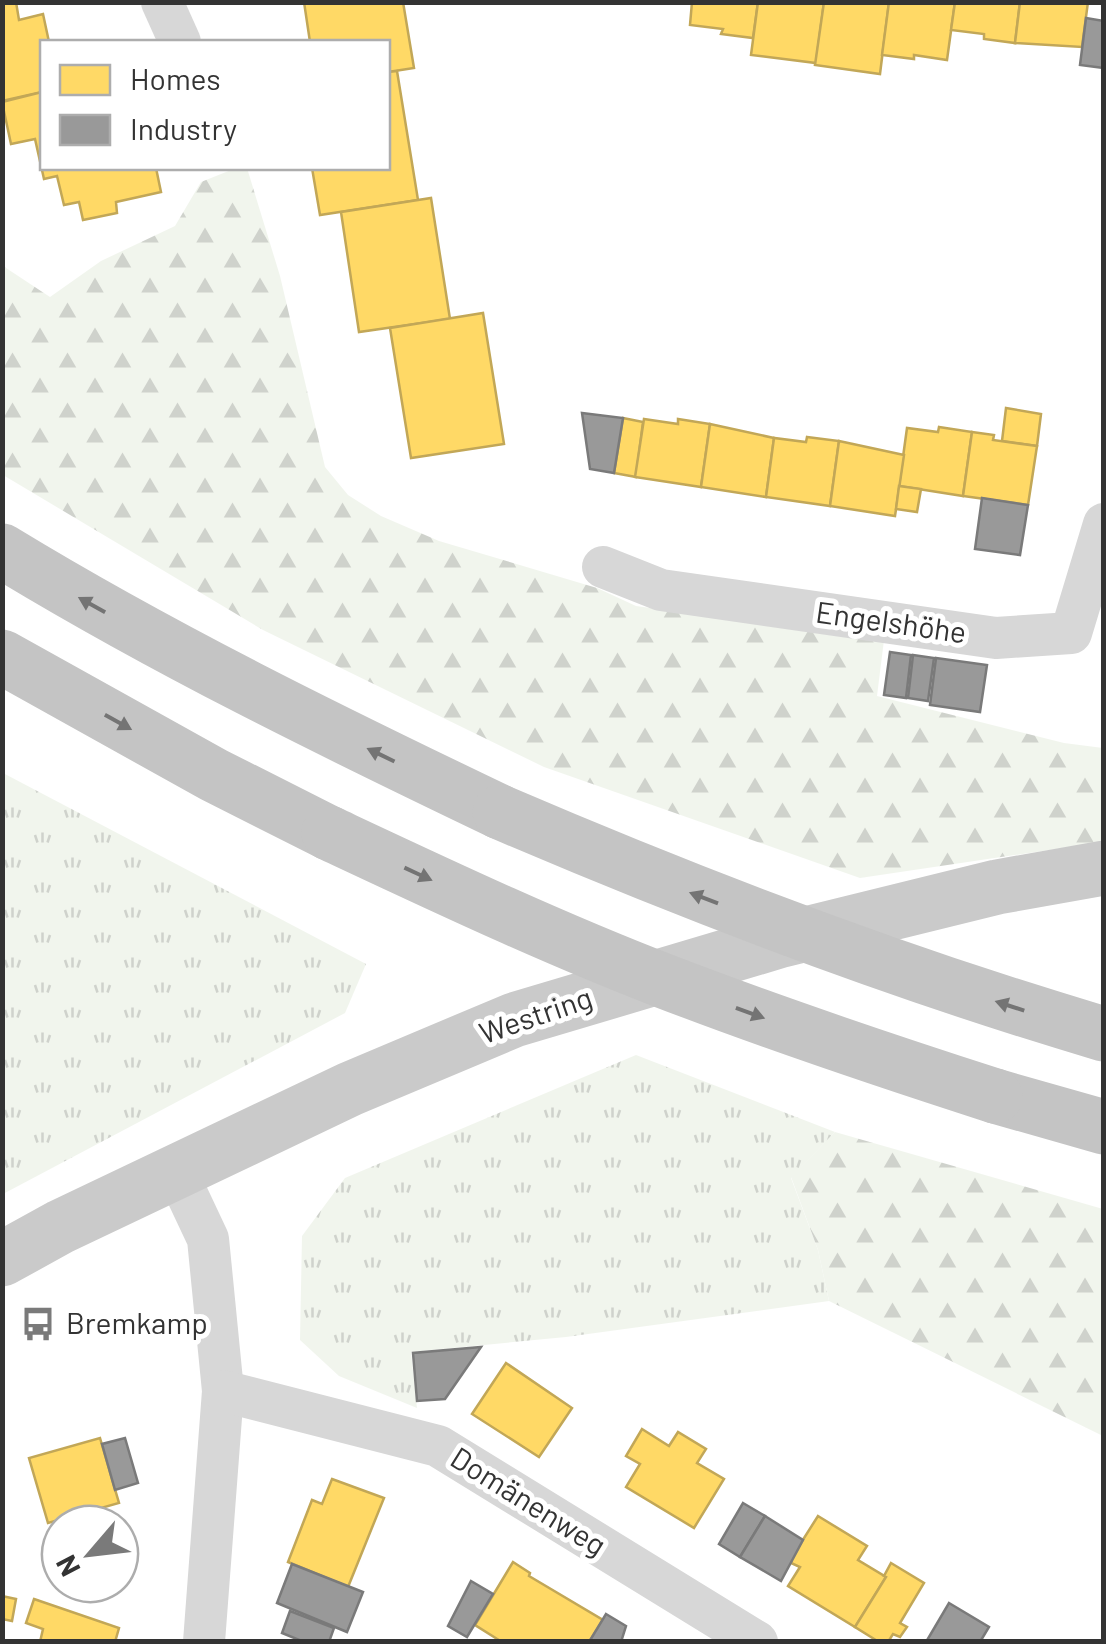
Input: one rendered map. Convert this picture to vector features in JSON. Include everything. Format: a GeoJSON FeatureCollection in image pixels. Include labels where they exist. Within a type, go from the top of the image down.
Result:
{"type":"FeatureCollection","features":[{"type":"Feature","properties":{"kind":"highway"},"geometry":{"type":"LineString","coordinates":[[2,551],[84,601],[260,696],[500,812],[668,884],[839,949],[1104,1034]]}},
{"type":"Feature","properties":{"kind":"highway"},"geometry":{"type":"LineString","coordinates":[[2,657],[214,775],[494,910],[662,980],[829,1042],[1104,1127]]}},
{"type":"Feature","properties":{"kind":"main road","name":"Westring"},"geometry":{"type":"LineString","coordinates":[[2,1260],[60,1227],[350,1089],[514,1020],[782,940],[997,887],[1104,868]]}},
{"type":"Feature","properties":{"kind":"street"},"geometry":{"type":"LineString","coordinates":[[162,2],[179,40]]}},
{"type":"Feature","properties":{"kind":"street","name":"Engelshöhe"},"geometry":{"type":"LineString","coordinates":[[603,567],[662,590],[996,638],[1070,633],[1104,524]]}},
{"type":"Feature","properties":{"kind":"street"},"geometry":{"type":"LineString","coordinates":[[176,1171],[208,1238],[223,1391],[204,1642]]}},
{"type":"Feature","properties":{"kind":"street","name":"Domänenweg"},"geometry":{"type":"LineString","coordinates":[[223,1391],[438,1446],[756,1642]]}},
{"type":"Feature","properties":{"kind":"green space"},"geometry":{"type":"Polygon","coordinates":[[[231,170],[248,170],[280,276],[325,467],[348,495],[381,516],[439,541],[597,588],[636,606],[884,640],[877,696],[1064,743],[1103,748],[1103,842],[860,878],[544,767],[263,630],[3,475],[3,266],[50,297],[101,261],[175,226],[201,182],[231,170]]]}},
{"type":"Feature","properties":{"kind":"green space"},"geometry":{"type":"Polygon","coordinates":[[[3,773],[366,964],[345,1013],[3,1194],[3,773]]]}},
{"type":"Feature","properties":{"kind":"green space"},"geometry":{"type":"Polygon","coordinates":[[[636,1055],[835,1132],[791,1178],[818,1250],[829,1301],[566,1337],[411,1352],[417,1408],[339,1376],[300,1340],[302,1236],[345,1178],[636,1055]]]}},
{"type":"Feature","properties":{"kind":"green space"},"geometry":{"type":"Polygon","coordinates":[[[835,1132],[1103,1209],[1103,1436],[829,1301],[818,1250],[791,1177],[835,1132]]]}},
{"type":"Feature","properties":{"kind":"building: Homes"},"geometry":{"type":"Polygon","coordinates":[[[2,2],[16,2],[19,20],[43,14],[49,40],[40,40],[40,92],[2,101],[2,2]]]}},
{"type":"Feature","properties":{"kind":"building: Homes"},"geometry":{"type":"Polygon","coordinates":[[[304,2],[403,2],[414,68],[390,72],[390,40],[310,40],[304,2]]]}},
{"type":"Feature","properties":{"kind":"building: Homes"},"geometry":{"type":"Polygon","coordinates":[[[692,2],[758,2],[753,38],[690,25],[692,2]]]}},
{"type":"Feature","properties":{"kind":"building: Homes"},"geometry":{"type":"Polygon","coordinates":[[[758,2],[824,2],[816,63],[751,55],[758,2]]]}},
{"type":"Feature","properties":{"kind":"building: Homes"},"geometry":{"type":"Polygon","coordinates":[[[824,2],[889,2],[880,74],[815,65],[824,2]]]}},
{"type":"Feature","properties":{"kind":"building: Homes"},"geometry":{"type":"Polygon","coordinates":[[[889,2],[955,2],[947,60],[882,55],[889,2]]]}},
{"type":"Feature","properties":{"kind":"building: Homes"},"geometry":{"type":"Polygon","coordinates":[[[955,2],[1020,2],[1015,43],[951,30],[955,2]]]}},
{"type":"Feature","properties":{"kind":"building: Homes"},"geometry":{"type":"Polygon","coordinates":[[[1020,2],[1088,2],[1082,47],[1015,43],[1020,2]]]}},
{"type":"Feature","properties":{"kind":"building: Homes"},"geometry":{"type":"Polygon","coordinates":[[[397,71],[418,200],[320,215],[312,170],[390,170],[390,72],[397,71]]]}},
{"type":"Feature","properties":{"kind":"building: Homes"},"geometry":{"type":"Polygon","coordinates":[[[40,92],[40,161],[35,139],[11,144],[2,102],[40,92]]]}},
{"type":"Feature","properties":{"kind":"building: Homes"},"geometry":{"type":"Polygon","coordinates":[[[42,170],[156,170],[161,192],[116,202],[117,213],[83,220],[79,202],[64,205],[57,176],[44,179],[42,170]]]}},
{"type":"Feature","properties":{"kind":"building: Homes"},"geometry":{"type":"Polygon","coordinates":[[[431,198],[450,319],[359,332],[341,212],[431,198]]]}},
{"type":"Feature","properties":{"kind":"building: Homes"},"geometry":{"type":"Polygon","coordinates":[[[483,313],[504,444],[411,458],[390,328],[483,313]]]}},
{"type":"Feature","properties":{"kind":"building: Homes"},"geometry":{"type":"Polygon","coordinates":[[[1006,408],[1041,414],[1037,446],[1002,441],[1006,408]]]}},
{"type":"Feature","properties":{"kind":"building: Homes"},"geometry":{"type":"Polygon","coordinates":[[[623,418],[643,422],[636,477],[614,473],[623,418]]]}},
{"type":"Feature","properties":{"kind":"building: Homes"},"geometry":{"type":"Polygon","coordinates":[[[644,419],[710,424],[701,487],[635,477],[644,419]]]}},
{"type":"Feature","properties":{"kind":"building: Homes"},"geometry":{"type":"Polygon","coordinates":[[[710,424],[774,438],[766,497],[701,487],[710,424]]]}},
{"type":"Feature","properties":{"kind":"building: Homes"},"geometry":{"type":"Polygon","coordinates":[[[939,427],[972,432],[963,496],[899,486],[907,428],[938,432],[939,427]]]}},
{"type":"Feature","properties":{"kind":"building: Homes"},"geometry":{"type":"Polygon","coordinates":[[[972,432],[994,435],[993,440],[1037,446],[1028,505],[963,496],[972,432]]]}},
{"type":"Feature","properties":{"kind":"building: Homes"},"geometry":{"type":"Polygon","coordinates":[[[807,437],[839,441],[830,506],[766,497],[774,438],[806,442],[807,437]]]}},
{"type":"Feature","properties":{"kind":"building: Homes"},"geometry":{"type":"Polygon","coordinates":[[[839,441],[904,455],[895,516],[830,506],[839,441]]]}},
{"type":"Feature","properties":{"kind":"building: Homes"},"geometry":{"type":"Polygon","coordinates":[[[899,486],[921,489],[917,512],[896,509],[899,486]]]}},
{"type":"Feature","properties":{"kind":"building: Homes"},"geometry":{"type":"Polygon","coordinates":[[[506,1363],[572,1408],[539,1457],[472,1414],[506,1363]]]}},
{"type":"Feature","properties":{"kind":"building: Homes"},"geometry":{"type":"Polygon","coordinates":[[[642,1429],[669,1446],[678,1432],[706,1449],[697,1463],[724,1479],[694,1528],[626,1487],[640,1464],[626,1456],[642,1429]]]}},
{"type":"Feature","properties":{"kind":"building: Homes"},"geometry":{"type":"Polygon","coordinates":[[[100,1438],[119,1503],[42,1504],[29,1458],[100,1438]]]}},
{"type":"Feature","properties":{"kind":"building: Homes"},"geometry":{"type":"Polygon","coordinates":[[[332,1479],[384,1498],[348,1587],[288,1562],[312,1500],[322,1504],[332,1479]]]}},
{"type":"Feature","properties":{"kind":"building: Homes"},"geometry":{"type":"Polygon","coordinates":[[[818,1516],[867,1546],[858,1560],[886,1577],[855,1627],[788,1586],[800,1567],[791,1563],[792,1557],[818,1516]]]}},
{"type":"Feature","properties":{"kind":"building: Homes"},"geometry":{"type":"Polygon","coordinates":[[[513,1562],[529,1576],[603,1620],[589,1642],[502,1642],[475,1625],[513,1562]]]}},
{"type":"Feature","properties":{"kind":"building: Homes"},"geometry":{"type":"Polygon","coordinates":[[[891,1563],[924,1583],[900,1623],[907,1627],[900,1637],[893,1634],[888,1642],[879,1642],[855,1627],[891,1563]]]}},
{"type":"Feature","properties":{"kind":"building: Homes"},"geometry":{"type":"Polygon","coordinates":[[[2,1596],[16,1599],[12,1621],[2,1619],[2,1596]]]}},
{"type":"Feature","properties":{"kind":"building: Homes"},"geometry":{"type":"Polygon","coordinates":[[[34,1599],[119,1628],[115,1642],[40,1642],[43,1629],[26,1623],[34,1599]]]}},
{"type":"Feature","properties":{"kind":"building: Industry"},"geometry":{"type":"Polygon","coordinates":[[[1086,18],[1104,21],[1104,68],[1080,65],[1086,18]]]}},
{"type":"Feature","properties":{"kind":"building: Industry"},"geometry":{"type":"Polygon","coordinates":[[[582,413],[623,418],[614,473],[590,469],[582,413]]]}},
{"type":"Feature","properties":{"kind":"building: Industry"},"geometry":{"type":"Polygon","coordinates":[[[982,498],[1028,505],[1020,555],[975,549],[982,498]]]}},
{"type":"Feature","properties":{"kind":"building: Industry"},"geometry":{"type":"Polygon","coordinates":[[[890,652],[911,655],[906,698],[884,695],[890,652]]]}},
{"type":"Feature","properties":{"kind":"building: Industry"},"geometry":{"type":"Polygon","coordinates":[[[913,655],[934,658],[928,701],[908,698],[913,655]]]}},
{"type":"Feature","properties":{"kind":"building: Industry"},"geometry":{"type":"Polygon","coordinates":[[[936,658],[987,665],[980,712],[930,705],[936,658]]]}},
{"type":"Feature","properties":{"kind":"building: Industry"},"geometry":{"type":"Polygon","coordinates":[[[481,1347],[445,1399],[417,1401],[413,1353],[481,1347]]]}},
{"type":"Feature","properties":{"kind":"building: Industry"},"geometry":{"type":"Polygon","coordinates":[[[125,1438],[138,1483],[115,1490],[102,1444],[125,1438]]]}},
{"type":"Feature","properties":{"kind":"building: Industry"},"geometry":{"type":"Polygon","coordinates":[[[743,1503],[765,1516],[740,1557],[719,1544],[743,1503]]]}},
{"type":"Feature","properties":{"kind":"building: Industry"},"geometry":{"type":"Polygon","coordinates":[[[765,1516],[803,1540],[781,1581],[740,1557],[765,1516]]]}},
{"type":"Feature","properties":{"kind":"building: Industry"},"geometry":{"type":"Polygon","coordinates":[[[292,1564],[363,1592],[347,1632],[277,1603],[292,1564]]]}},
{"type":"Feature","properties":{"kind":"building: Industry"},"geometry":{"type":"Polygon","coordinates":[[[471,1581],[493,1594],[467,1637],[448,1626],[471,1581]]]}},
{"type":"Feature","properties":{"kind":"building: Industry"},"geometry":{"type":"Polygon","coordinates":[[[949,1603],[989,1627],[980,1642],[926,1642],[949,1603]]]}},
{"type":"Feature","properties":{"kind":"building: Industry"},"geometry":{"type":"Polygon","coordinates":[[[290,1611],[334,1628],[329,1642],[304,1642],[282,1633],[290,1611]]]}},
{"type":"Feature","properties":{"kind":"building: Industry"},"geometry":{"type":"Polygon","coordinates":[[[606,1614],[626,1626],[621,1642],[589,1642],[606,1614]]]}},
{"type":"Feature","properties":{"kind":"place","name":"Bremkamp"},"geometry":{"type":"Point","coordinates":[38,1324]}}]}
